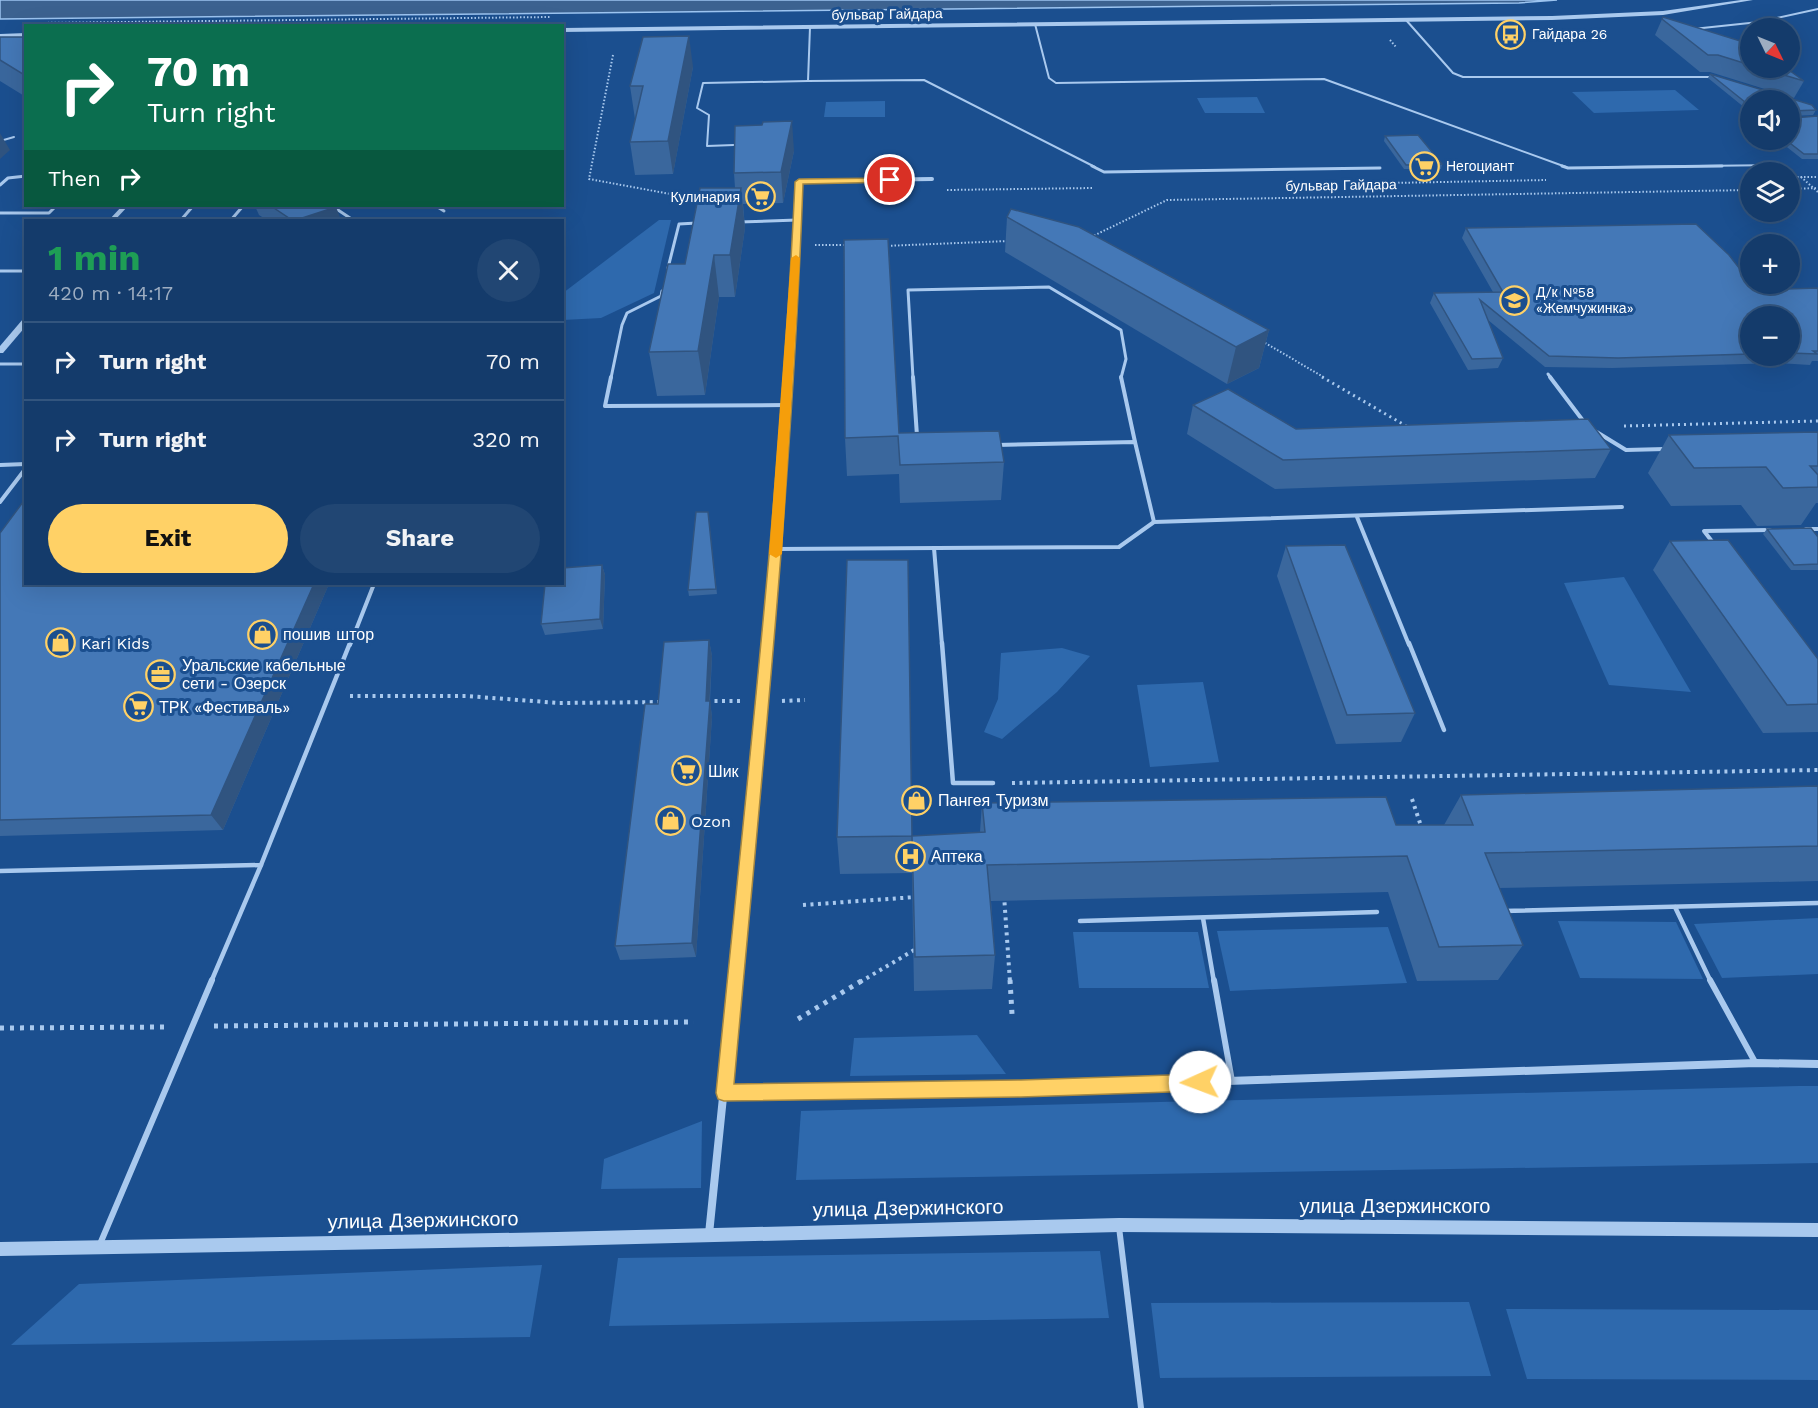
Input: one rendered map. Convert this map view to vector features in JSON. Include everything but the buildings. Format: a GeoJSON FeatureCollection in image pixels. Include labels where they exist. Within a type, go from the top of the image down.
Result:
{"type":"FeatureCollection","features":[{"type":"Feature","properties":{"kind":"street","name":"бульвар Гайдара"},"geometry":{"type":"LineString","coordinates":[[564,30],[1611,16],[1704,8],[1751,0]]}},
{"type":"Feature","properties":{"kind":"street"},"geometry":{"type":"LineString","coordinates":[[0,36],[24,35]]}},
{"type":"Feature","properties":{"kind":"street"},"geometry":{"type":"LineString","coordinates":[[709,1234],[776,549],[787,405],[799,182],[932,179]]}},
{"type":"Feature","properties":{"kind":"street"},"geometry":{"type":"LineString","coordinates":[[113,219],[124,207]]}},
{"type":"Feature","properties":{"kind":"street"},"geometry":{"type":"LineString","coordinates":[[0,351],[24,323]]}},
{"type":"Feature","properties":{"kind":"street"},"geometry":{"type":"LineString","coordinates":[[724,1093],[1021,1088],[1756,1063],[1818,1064]]}},
{"type":"Feature","properties":{"kind":"street","name":"улица Дзержинского"},"geometry":{"type":"LineString","coordinates":[[0,1249],[557,1239],[1119,1225],[1818,1230]]}},
{"type":"Feature","properties":{"kind":"lane"},"geometry":{"type":"LineString","coordinates":[[1693,29],[1759,22],[1818,9]]}},
{"type":"Feature","properties":{"kind":"lane"},"geometry":{"type":"LineString","coordinates":[[1406,20],[1453,73],[1463,77],[1709,75],[1720,79]]}},
{"type":"Feature","properties":{"kind":"lane"},"geometry":{"type":"LineString","coordinates":[[1035,24],[1049,78],[1056,83],[1324,79],[1568,168],[1740,166]]}},
{"type":"Feature","properties":{"kind":"lane"},"geometry":{"type":"LineString","coordinates":[[808,81],[810,27]]}},
{"type":"Feature","properties":{"kind":"lane"},"geometry":{"type":"LineString","coordinates":[[734,146],[707,146],[709,115],[697,108],[703,83],[924,80],[1104,172],[1380,168]]}},
{"type":"Feature","properties":{"kind":"lane"},"geometry":{"type":"LineString","coordinates":[[0,141],[14,137]]}},
{"type":"Feature","properties":{"kind":"lane"},"geometry":{"type":"LineString","coordinates":[[0,185],[8,178],[24,176]]}},
{"type":"Feature","properties":{"kind":"lane"},"geometry":{"type":"LineString","coordinates":[[0,213],[49,213],[55,207]]}},
{"type":"Feature","properties":{"kind":"lane"},"geometry":{"type":"LineString","coordinates":[[182,219],[192,207]]}},
{"type":"Feature","properties":{"kind":"lane"},"geometry":{"type":"LineString","coordinates":[[232,219],[242,207]]}},
{"type":"Feature","properties":{"kind":"lane"},"geometry":{"type":"LineString","coordinates":[[334,207],[352,219]]}},
{"type":"Feature","properties":{"kind":"lane"},"geometry":{"type":"LineString","coordinates":[[438,207],[444,211]]}},
{"type":"Feature","properties":{"kind":"lane"},"geometry":{"type":"LineString","coordinates":[[738,222],[797,220]]}},
{"type":"Feature","properties":{"kind":"lane"},"geometry":{"type":"LineString","coordinates":[[666,275],[679,224],[702,223]]}},
{"type":"Feature","properties":{"kind":"lane"},"geometry":{"type":"LineString","coordinates":[[0,271],[24,271]]}},
{"type":"Feature","properties":{"kind":"lane"},"geometry":{"type":"LineString","coordinates":[[664,285],[661,296],[627,314],[622,325],[605,406],[787,405]]}},
{"type":"Feature","properties":{"kind":"lane"},"geometry":{"type":"LineString","coordinates":[[917,446],[908,290],[1049,287],[1121,330],[1126,359],[1120,380],[1154,522]]}},
{"type":"Feature","properties":{"kind":"lane"},"geometry":{"type":"LineString","coordinates":[[0,364],[24,364]]}},
{"type":"Feature","properties":{"kind":"lane"},"geometry":{"type":"LineString","coordinates":[[1548,374],[1588,427],[1626,450],[1671,449]]}},
{"type":"Feature","properties":{"kind":"lane"},"geometry":{"type":"LineString","coordinates":[[987,445],[1135,442]]}},
{"type":"Feature","properties":{"kind":"lane"},"geometry":{"type":"LineString","coordinates":[[0,465],[24,466]]}},
{"type":"Feature","properties":{"kind":"lane"},"geometry":{"type":"LineString","coordinates":[[0,502],[24,469]]}},
{"type":"Feature","properties":{"kind":"lane"},"geometry":{"type":"LineString","coordinates":[[776,549],[1119,547],[1154,522],[1623,507]]}},
{"type":"Feature","properties":{"kind":"lane"},"geometry":{"type":"LineString","coordinates":[[1357,517],[1443,730]]}},
{"type":"Feature","properties":{"kind":"lane"},"geometry":{"type":"LineString","coordinates":[[1795,529],[1818,528]]}},
{"type":"Feature","properties":{"kind":"lane"},"geometry":{"type":"LineString","coordinates":[[1718,550],[1704,531],[1773,530]]}},
{"type":"Feature","properties":{"kind":"lane"},"geometry":{"type":"LineString","coordinates":[[934,548],[953,783],[993,783]]}},
{"type":"Feature","properties":{"kind":"lane"},"geometry":{"type":"LineString","coordinates":[[99,1247],[261,865],[374,585]]}},
{"type":"Feature","properties":{"kind":"lane"},"geometry":{"type":"LineString","coordinates":[[0,871],[261,865]]}},
{"type":"Feature","properties":{"kind":"lane"},"geometry":{"type":"LineString","coordinates":[[1498,911],[1818,903]]}},
{"type":"Feature","properties":{"kind":"lane"},"geometry":{"type":"LineString","coordinates":[[1676,907],[1719,999],[1756,1063]]}},
{"type":"Feature","properties":{"kind":"lane"},"geometry":{"type":"LineString","coordinates":[[1080,921],[1377,912]]}},
{"type":"Feature","properties":{"kind":"lane"},"geometry":{"type":"LineString","coordinates":[[1203,918],[1232,1082]]}},
{"type":"Feature","properties":{"kind":"lane"},"geometry":{"type":"LineString","coordinates":[[1119,1225],[1141,1408]]}},
{"type":"Feature","properties":{"kind":"path"},"geometry":{"type":"LineString","coordinates":[[249,24],[253,20]]}},
{"type":"Feature","properties":{"kind":"path"},"geometry":{"type":"LineString","coordinates":[[613,55],[589,179],[703,200]]}},
{"type":"Feature","properties":{"kind":"path"},"geometry":{"type":"LineString","coordinates":[[1800,177],[1818,177]]}},
{"type":"Feature","properties":{"kind":"path"},"geometry":{"type":"LineString","coordinates":[[1800,177],[1818,190]]}},
{"type":"Feature","properties":{"kind":"path"},"geometry":{"type":"LineString","coordinates":[[1800,189],[1814,188]]}},
{"type":"Feature","properties":{"kind":"path","name":"бульвар Гайдара"},"geometry":{"type":"LineString","coordinates":[[1099,244],[1089,238],[1167,201],[1740,189]]}},
{"type":"Feature","properties":{"kind":"path"},"geometry":{"type":"LineString","coordinates":[[1167,193],[1167,201]]}},
{"type":"Feature","properties":{"kind":"path"},"geometry":{"type":"LineString","coordinates":[[877,245],[1018,241]]}},
{"type":"Feature","properties":{"kind":"path"},"geometry":{"type":"LineString","coordinates":[[797,245],[854,245]]}},
{"type":"Feature","properties":{"kind":"path"},"geometry":{"type":"LineString","coordinates":[[1258,338],[1414,431]]}},
{"type":"Feature","properties":{"kind":"path"},"geometry":{"type":"LineString","coordinates":[[1588,427],[1818,421]]}},
{"type":"Feature","properties":{"kind":"path"},"geometry":{"type":"LineString","coordinates":[[329,695],[466,696],[559,703],[666,702]]}},
{"type":"Feature","properties":{"kind":"path"},"geometry":{"type":"LineString","coordinates":[[702,702],[805,700]]}},
{"type":"Feature","properties":{"kind":"path"},"geometry":{"type":"LineString","coordinates":[[993,783],[1818,770]]}},
{"type":"Feature","properties":{"kind":"path"},"geometry":{"type":"LineString","coordinates":[[1412,799],[1426,839]]}},
{"type":"Feature","properties":{"kind":"path"},"geometry":{"type":"LineString","coordinates":[[1003,884],[1012,1014]]}},
{"type":"Feature","properties":{"kind":"path"},"geometry":{"type":"LineString","coordinates":[[992,896],[1004,896]]}},
{"type":"Feature","properties":{"kind":"path"},"geometry":{"type":"LineString","coordinates":[[994,902],[1004,896]]}},
{"type":"Feature","properties":{"kind":"path"},"geometry":{"type":"LineString","coordinates":[[803,905],[921,897]]}},
{"type":"Feature","properties":{"kind":"path"},"geometry":{"type":"LineString","coordinates":[[798,1019],[924,945]]}},
{"type":"Feature","properties":{"kind":"path"},"geometry":{"type":"LineString","coordinates":[[0,1028],[694,1022]]}},
{"type":"Feature","properties":{"kind":"shaded area"},"geometry":{"type":"Polygon","coordinates":[[[0,0],[1557,0],[1519,3],[0,19],[0,0]]]}},
{"type":"Feature","properties":{"kind":"shaded area"},"geometry":{"type":"Polygon","coordinates":[[[1675,90],[1699,110],[1594,113],[1572,92],[1675,90]]]}},
{"type":"Feature","properties":{"kind":"shaded area"},"geometry":{"type":"Polygon","coordinates":[[[1257,97],[1265,113],[1205,113],[1197,98],[1257,97]]]}},
{"type":"Feature","properties":{"kind":"shaded area"},"geometry":{"type":"Polygon","coordinates":[[[885,101],[885,117],[824,117],[826,102],[885,101]]]}},
{"type":"Feature","properties":{"kind":"shaded area"},"geometry":{"type":"Polygon","coordinates":[[[659,220],[671,220],[654,293],[601,318],[564,320],[564,292],[659,220]]]}},
{"type":"Feature","properties":{"kind":"shaded area"},"geometry":{"type":"Polygon","coordinates":[[[1624,577],[1691,692],[1609,685],[1564,583],[1624,577]]]}},
{"type":"Feature","properties":{"kind":"shaded area"},"geometry":{"type":"Polygon","coordinates":[[[1062,648],[1090,656],[1057,692],[1002,739],[984,732],[998,699],[1001,653],[1062,648]]]}},
{"type":"Feature","properties":{"kind":"shaded area"},"geometry":{"type":"Polygon","coordinates":[[[1203,682],[1219,762],[1150,767],[1137,685],[1203,682]]]}},
{"type":"Feature","properties":{"kind":"shaded area"},"geometry":{"type":"Polygon","coordinates":[[[1818,918],[1818,974],[1722,978],[1694,924],[1818,918]]]}},
{"type":"Feature","properties":{"kind":"shaded area"},"geometry":{"type":"Polygon","coordinates":[[[1558,921],[1676,922],[1703,979],[1580,978],[1558,921]]]}},
{"type":"Feature","properties":{"kind":"shaded area"},"geometry":{"type":"Polygon","coordinates":[[[1388,927],[1407,983],[1230,991],[1217,931],[1388,927]]]}},
{"type":"Feature","properties":{"kind":"shaded area"},"geometry":{"type":"Polygon","coordinates":[[[1073,932],[1198,932],[1209,988],[1079,988],[1073,932]]]}},
{"type":"Feature","properties":{"kind":"shaded area"},"geometry":{"type":"Polygon","coordinates":[[[977,1035],[1006,1074],[850,1076],[854,1038],[977,1035]]]}},
{"type":"Feature","properties":{"kind":"shaded area"},"geometry":{"type":"Polygon","coordinates":[[[1818,1086],[1818,1163],[796,1180],[801,1111],[1818,1086]]]}},
{"type":"Feature","properties":{"kind":"shaded area"},"geometry":{"type":"Polygon","coordinates":[[[702,1121],[701,1188],[601,1189],[604,1159],[702,1121]]]}},
{"type":"Feature","properties":{"kind":"shaded area"},"geometry":{"type":"Polygon","coordinates":[[[1100,1251],[1109,1318],[609,1326],[618,1258],[1100,1251]]]}},
{"type":"Feature","properties":{"kind":"shaded area"},"geometry":{"type":"Polygon","coordinates":[[[542,1265],[530,1337],[11,1345],[79,1284],[542,1265]]]}},
{"type":"Feature","properties":{"kind":"shaded area"},"geometry":{"type":"Polygon","coordinates":[[[1469,1302],[1491,1376],[1160,1378],[1151,1303],[1469,1302]]]}},
{"type":"Feature","properties":{"kind":"shaded area"},"geometry":{"type":"Polygon","coordinates":[[[1506,1309],[1818,1310],[1818,1380],[1527,1379],[1506,1309]]]}},
{"type":"Feature","properties":{"kind":"slow traffic"},"geometry":{"type":"LineString","coordinates":[[776,554],[796,258]]}},
{"type":"Feature","properties":{"kind":"place","name":"Гайдара 26"},"geometry":{"type":"Point","coordinates":[1511,34]}},
{"type":"Feature","properties":{"kind":"place","name":"Негоциант"},"geometry":{"type":"Point","coordinates":[1425,166]}},
{"type":"Feature","properties":{"kind":"place","name":"Кулинария"},"geometry":{"type":"Point","coordinates":[761,197]}},
{"type":"Feature","properties":{"kind":"place","name":"Д/к №58 «Жемчужинка»"},"geometry":{"type":"Point","coordinates":[1515,300]}},
{"type":"Feature","properties":{"kind":"place","name":"пошив штор"},"geometry":{"type":"Point","coordinates":[262,634]}},
{"type":"Feature","properties":{"kind":"place","name":"Kari Kids"},"geometry":{"type":"Point","coordinates":[60,643]}},
{"type":"Feature","properties":{"kind":"place","name":"Уральские кабельные сети - Озерск"},"geometry":{"type":"Point","coordinates":[161,674]}},
{"type":"Feature","properties":{"kind":"place","name":"ТРК «Фестиваль»"},"geometry":{"type":"Point","coordinates":[138,707]}},
{"type":"Feature","properties":{"kind":"place","name":"Шик"},"geometry":{"type":"Point","coordinates":[687,771]}},
{"type":"Feature","properties":{"kind":"place","name":"Пангея Туризм"},"geometry":{"type":"Point","coordinates":[917,800]}},
{"type":"Feature","properties":{"kind":"place","name":"Ozon"},"geometry":{"type":"Point","coordinates":[670,821]}},
{"type":"Feature","properties":{"kind":"place","name":"Аптека"},"geometry":{"type":"Point","coordinates":[910,856]}},
{"type":"Feature","properties":{"kind":"route"},"geometry":{"type":"LineString","coordinates":[[890,180],[799,182],[794,309],[776,549],[724,1093],[1021,1088],[1200,1082]]}}]}
